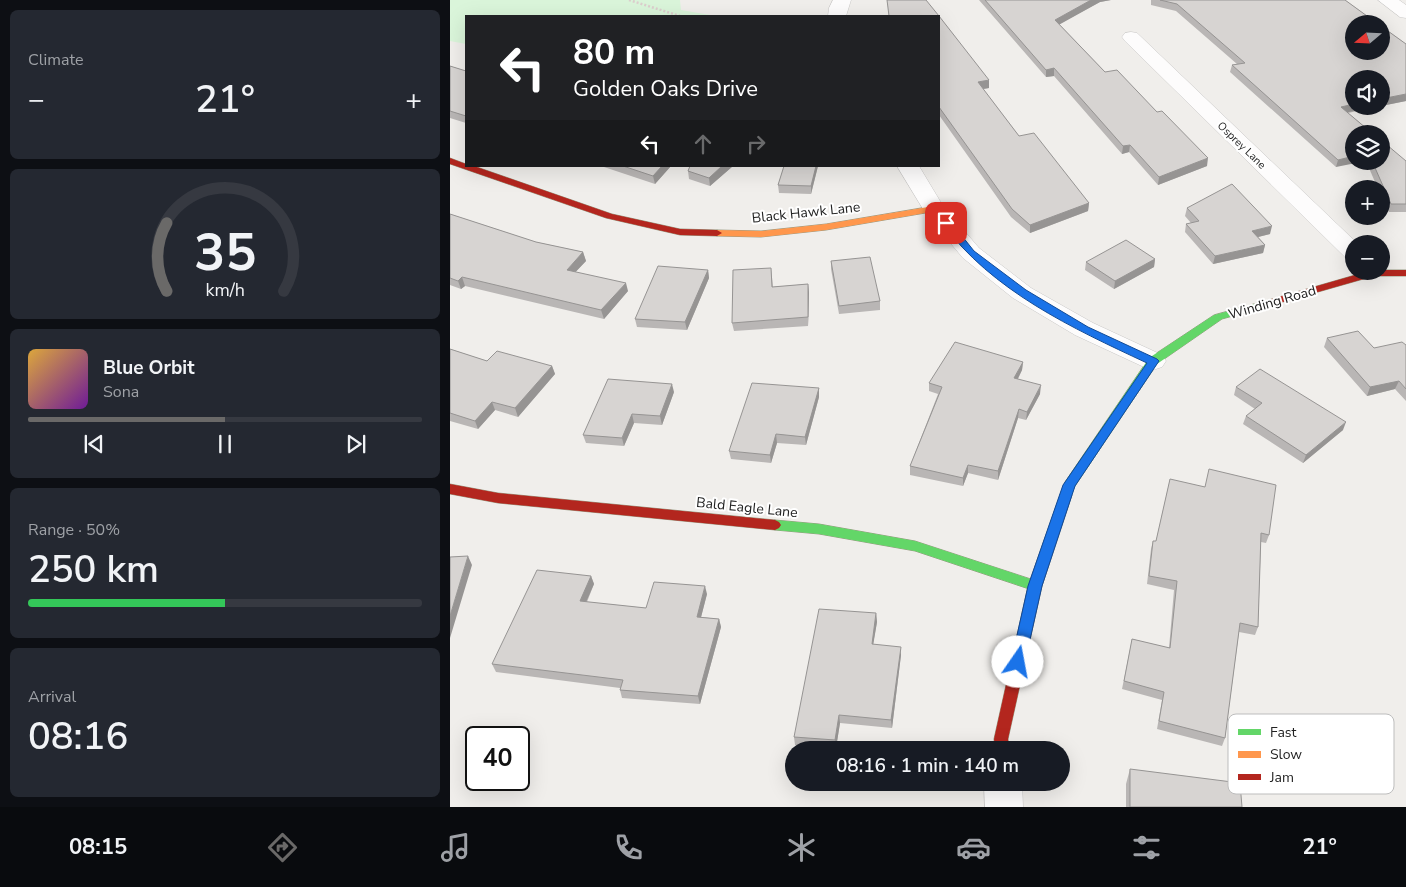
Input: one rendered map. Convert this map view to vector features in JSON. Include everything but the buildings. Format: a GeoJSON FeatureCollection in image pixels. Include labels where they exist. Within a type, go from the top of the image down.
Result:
{"type":"FeatureCollection","features":[{"type":"Feature","properties":{"kind":"street"},"geometry":{"type":"LineString","coordinates":[[837,15],[842,0]]}},
{"type":"Feature","properties":{"kind":"street"},"geometry":{"type":"LineString","coordinates":[[1387,0],[1406,13]]}},
{"type":"Feature","properties":{"kind":"street","name":"Osprey Lane"},"geometry":{"type":"LineString","coordinates":[[1131,37],[1345,244]]}},
{"type":"Feature","properties":{"kind":"street","name":"Black Hawk Lane"},"geometry":{"type":"LineString","coordinates":[[450,161],[465,166]]}},
{"type":"Feature","properties":{"kind":"street","name":"Black Hawk Lane"},"geometry":{"type":"LineString","coordinates":[[467,167],[609,216],[680,232],[761,234],[826,227],[934,209]]}},
{"type":"Feature","properties":{"kind":"street"},"geometry":{"type":"LineString","coordinates":[[909,167],[934,209],[971,253],[1022,293],[1084,329],[1153,361]]}},
{"type":"Feature","properties":{"kind":"street","name":"Winding Road"},"geometry":{"type":"LineString","coordinates":[[1390,273],[1406,273]]}},
{"type":"Feature","properties":{"kind":"street","name":"Winding Road"},"geometry":{"type":"LineString","coordinates":[[1001,741],[1035,586],[1069,485],[1153,361],[1218,317],[1345,280]]}},
{"type":"Feature","properties":{"kind":"street","name":"Bald Eagle Lane"},"geometry":{"type":"LineString","coordinates":[[450,489],[498,498],[819,529],[915,546],[1035,586]]}},
{"type":"Feature","properties":{"kind":"street"},"geometry":{"type":"LineString","coordinates":[[1003,791],[1004,807]]}},
{"type":"Feature","properties":{"kind":"path"},"geometry":{"type":"LineString","coordinates":[[629,0],[677,15]]}},
{"type":"Feature","properties":{"kind":"green space"},"geometry":{"type":"Polygon","coordinates":[[[450,0],[680,0],[681,10],[710,15],[465,15],[465,44],[450,41],[450,0]]]}},
{"type":"Feature","properties":{"kind":"traffic: fast"},"geometry":{"type":"LineString","coordinates":[[1066,495],[1069,485],[1153,361],[1218,317],[1269,303]]}},
{"type":"Feature","properties":{"kind":"traffic: fast"},"geometry":{"type":"LineString","coordinates":[[775,525],[819,529],[915,546],[1035,586]]}},
{"type":"Feature","properties":{"kind":"traffic: slow"},"geometry":{"type":"LineString","coordinates":[[717,233],[761,234],[826,227],[934,209]]}},
{"type":"Feature","properties":{"kind":"traffic: jam"},"geometry":{"type":"LineString","coordinates":[[450,161],[465,166]]}},
{"type":"Feature","properties":{"kind":"traffic: jam"},"geometry":{"type":"LineString","coordinates":[[467,167],[609,216],[680,232],[717,233]]}},
{"type":"Feature","properties":{"kind":"traffic: jam"},"geometry":{"type":"LineString","coordinates":[[1269,303],[1374,273],[1406,273]]}},
{"type":"Feature","properties":{"kind":"traffic: jam"},"geometry":{"type":"LineString","coordinates":[[450,489],[498,498],[775,525]]}},
{"type":"Feature","properties":{"kind":"traffic: jam"},"geometry":{"type":"LineString","coordinates":[[1001,741],[1035,586],[1066,495]]}},
{"type":"Feature","properties":{"kind":"route"},"geometry":{"type":"LineString","coordinates":[[946,223],[971,253],[1022,293],[1084,329],[1153,361],[1069,485],[1035,586],[1018,662]]}}]}
